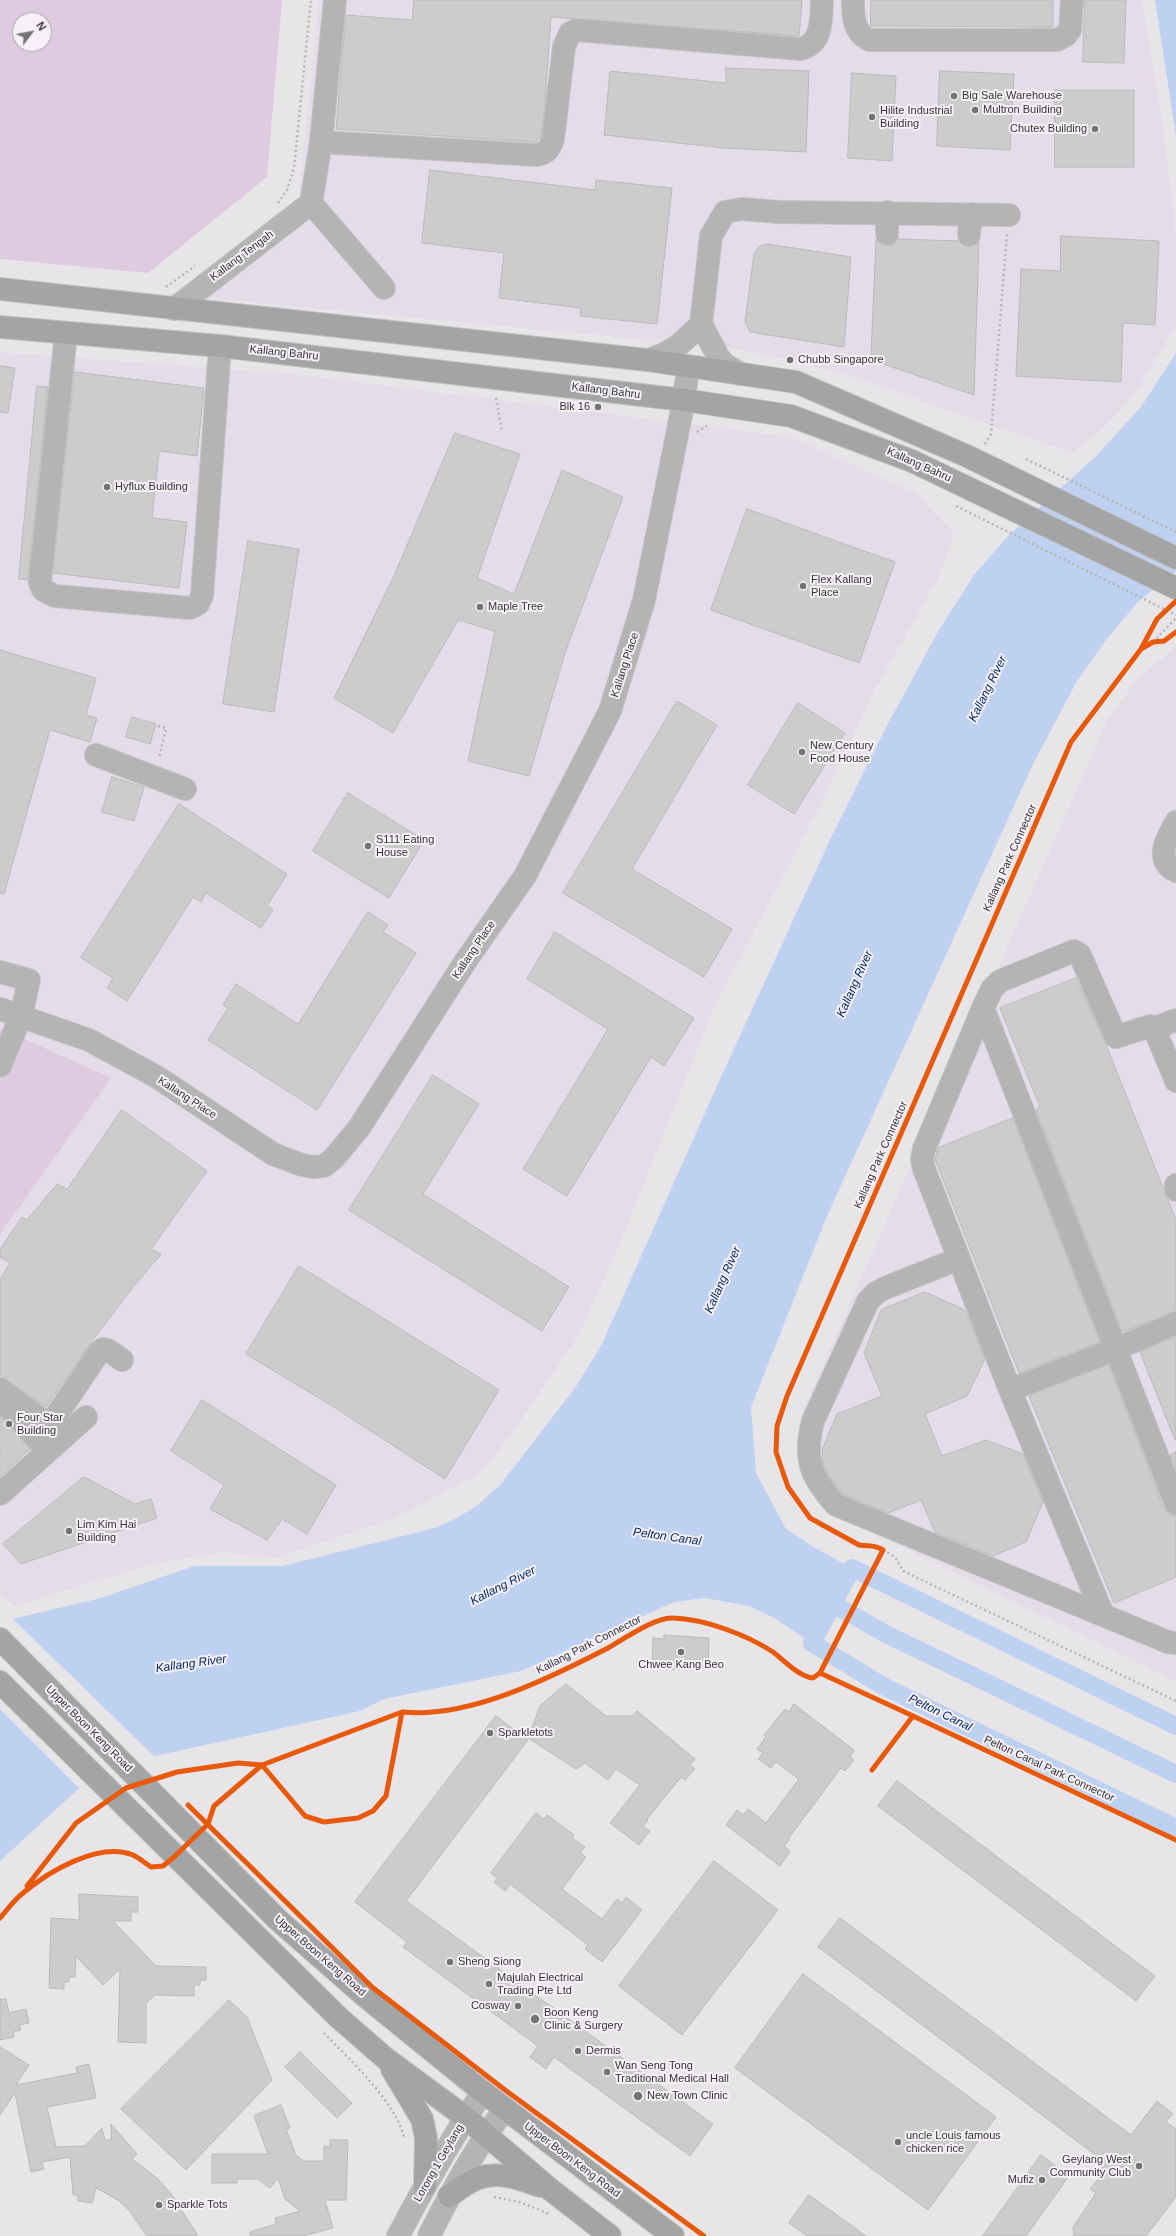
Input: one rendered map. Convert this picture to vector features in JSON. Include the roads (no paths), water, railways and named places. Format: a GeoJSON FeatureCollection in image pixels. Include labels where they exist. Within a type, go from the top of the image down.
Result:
{"type":"FeatureCollection","features":[{"type":"Feature","properties":{"kind":"main road"},"geometry":{"type":"LineString","coordinates":[[0,289],[647,360],[796,382],[967,456],[1176,558]]}},
{"type":"Feature","properties":{"kind":"main road","name":"Kallang Bahru"},"geometry":{"type":"LineString","coordinates":[[0,327],[66,334],[220,346],[684,400],[791,416],[912,461],[997,502],[1174,597]]}},
{"type":"Feature","properties":{"kind":"main road","name":"Upper Boon Keng Road"},"geometry":{"type":"LineString","coordinates":[[0,1640],[278,1920],[366,1996],[483,2092],[673,2236]]}},
{"type":"Feature","properties":{"kind":"main road"},"geometry":{"type":"LineString","coordinates":[[0,1682],[338,2017],[385,2058],[465,2117],[551,2190],[610,2236]]}},
{"type":"Feature","properties":{"kind":"main road"},"geometry":{"type":"LineString","coordinates":[[385,2058],[422,2119],[426,2138],[425,2186]]}},
{"type":"Feature","properties":{"kind":"main road"},"geometry":{"type":"LineString","coordinates":[[449,2196],[479,2178],[501,2175],[516,2177],[551,2190]]}},
{"type":"Feature","properties":{"kind":"street"},"geometry":{"type":"LineString","coordinates":[[334,0],[321,142],[311,203],[384,288]]}},
{"type":"Feature","properties":{"kind":"street"},"geometry":{"type":"LineString","coordinates":[[321,142],[537,155],[542,154],[547,151],[553,139],[564,47],[570,33],[576,30],[801,50],[812,45],[816,39],[820,26],[822,0]]}},
{"type":"Feature","properties":{"kind":"street"},"geometry":{"type":"LineString","coordinates":[[853,0],[855,25],[863,36],[869,40],[1004,41],[1062,38],[1066,35],[1072,25],[1072,0]]}},
{"type":"Feature","properties":{"kind":"street","name":"Kallang Tengah"},"geometry":{"type":"LineString","coordinates":[[174,309],[311,203]]}},
{"type":"Feature","properties":{"kind":"street"},"geometry":{"type":"LineString","coordinates":[[741,374],[725,365],[719,358],[701,324],[711,236],[725,212],[741,209],[779,212],[887,212],[970,224],[1009,215]]}},
{"type":"Feature","properties":{"kind":"street"},"geometry":{"type":"LineString","coordinates":[[887,212],[887,234]]}},
{"type":"Feature","properties":{"kind":"street"},"geometry":{"type":"LineString","coordinates":[[647,360],[668,354],[680,346],[701,324]]}},
{"type":"Feature","properties":{"kind":"street"},"geometry":{"type":"LineString","coordinates":[[66,334],[40,583],[43,590],[55,596],[190,608],[198,604],[202,596],[220,346]]}},
{"type":"Feature","properties":{"kind":"street","name":"Kallang Place"},"geometry":{"type":"LineString","coordinates":[[0,1009],[89,1040],[157,1077],[273,1154],[302,1166],[314,1167],[324,1166],[334,1158],[359,1128],[465,962],[525,876],[610,711],[643,606],[684,400],[688,367]]}},
{"type":"Feature","properties":{"kind":"street"},"geometry":{"type":"LineString","coordinates":[[96,755],[185,789]]}},
{"type":"Feature","properties":{"kind":"street"},"geometry":{"type":"LineString","coordinates":[[1176,822],[1165,842],[1163,854],[1166,862],[1176,871]]}},
{"type":"Feature","properties":{"kind":"street"},"geometry":{"type":"LineString","coordinates":[[1103,1615],[1010,1390],[958,1259],[924,1169],[922,1159],[924,1149],[983,1008],[992,990],[1000,980],[1074,951],[1080,955],[1116,1037],[1119,1038],[1150,1026],[1154,1028],[1176,1020]]}},
{"type":"Feature","properties":{"kind":"street"},"geometry":{"type":"LineString","coordinates":[[0,972],[29,980],[21,1016],[0,1066]]}},
{"type":"Feature","properties":{"kind":"street"},"geometry":{"type":"LineString","coordinates":[[983,1008],[1176,1504]]}},
{"type":"Feature","properties":{"kind":"street"},"geometry":{"type":"LineString","coordinates":[[1154,1028],[1176,1081]]}},
{"type":"Feature","properties":{"kind":"street"},"geometry":{"type":"LineString","coordinates":[[1176,1185],[1176,1190]]}},
{"type":"Feature","properties":{"kind":"street"},"geometry":{"type":"LineString","coordinates":[[958,1259],[885,1288],[876,1293],[868,1301],[813,1421],[808,1442],[811,1466],[820,1488],[836,1505],[1168,1642],[1176,1643]]}},
{"type":"Feature","properties":{"kind":"street"},"geometry":{"type":"LineString","coordinates":[[1010,1390],[1116,1350],[1176,1323]]}},
{"type":"Feature","properties":{"kind":"street"},"geometry":{"type":"LineString","coordinates":[[0,1389],[42,1420],[48,1422],[54,1420],[99,1352],[103,1349],[108,1350],[122,1360]]}},
{"type":"Feature","properties":{"kind":"street"},"geometry":{"type":"LineString","coordinates":[[0,1397],[48,1451]]}},
{"type":"Feature","properties":{"kind":"street"},"geometry":{"type":"LineString","coordinates":[[0,1494],[86,1417]]}},
{"type":"Feature","properties":{"kind":"street","name":"Lorong 1 Geylang"},"geometry":{"type":"LineString","coordinates":[[398,2236],[465,2117],[483,2092]]}},
{"type":"Feature","properties":{"kind":"street"},"geometry":{"type":"LineString","coordinates":[[429,2236],[449,2196],[486,2134],[505,2109]]}},
{"type":"Feature","properties":{"kind":"water"},"geometry":{"type":"Polygon","coordinates":[[[1155,0],[1176,0],[1176,136],[1155,0]]]}},
{"type":"Feature","properties":{"kind":"water","name":"Kallang River"},"geometry":{"type":"Polygon","coordinates":[[[1176,353],[1176,571],[1138,602],[1106,640],[1077,681],[1033,764],[827,1216],[751,1407],[756,1473],[786,1529],[817,1549],[852,1568],[812,1643],[774,1618],[749,1606],[705,1598],[674,1602],[521,1671],[384,1699],[360,1711],[155,1756],[77,1790],[0,1861],[0,1624],[12,1619],[101,1598],[194,1566],[283,1566],[435,1528],[457,1518],[479,1504],[501,1484],[575,1388],[602,1344],[721,1077],[830,840],[883,733],[939,630],[974,575],[1007,537],[1097,455],[1141,407],[1176,353]]]}},
{"type":"Feature","properties":{"kind":"waterway","name":"Pelton Canal"},"geometry":{"type":"LineString","coordinates":[[1176,1726],[852,1568],[812,1643],[885,1687],[1176,1828]]}},
{"type":"Feature","properties":{"kind":"waterway","name":"Pelton Canal"},"geometry":{"type":"LineString","coordinates":[[822,1598],[886,1634],[1176,1774]]}},
{"type":"Feature","properties":{"kind":"place","name":"Big Sale Warehouse"},"geometry":{"type":"Point","coordinates":[954,96]}},
{"type":"Feature","properties":{"kind":"place","name":"Multron Building"},"geometry":{"type":"Point","coordinates":[975,110]}},
{"type":"Feature","properties":{"kind":"place","name":"Hilite Industrial Building"},"geometry":{"type":"Point","coordinates":[872,117]}},
{"type":"Feature","properties":{"kind":"place","name":"Chutex Building"},"geometry":{"type":"Point","coordinates":[1095,129]}},
{"type":"Feature","properties":{"kind":"place","name":"Chubb Singapore"},"geometry":{"type":"Point","coordinates":[790,360]}},
{"type":"Feature","properties":{"kind":"place","name":"Blk 16"},"geometry":{"type":"Point","coordinates":[598,407]}},
{"type":"Feature","properties":{"kind":"place","name":"Hyflux Building"},"geometry":{"type":"Point","coordinates":[107,487]}},
{"type":"Feature","properties":{"kind":"place","name":"Flex Kallang Place"},"geometry":{"type":"Point","coordinates":[803,586]}},
{"type":"Feature","properties":{"kind":"place","name":"Maple Tree"},"geometry":{"type":"Point","coordinates":[480,607]}},
{"type":"Feature","properties":{"kind":"place","name":"New Century Food House"},"geometry":{"type":"Point","coordinates":[802,752]}},
{"type":"Feature","properties":{"kind":"place","name":"S111 Eating House"},"geometry":{"type":"Point","coordinates":[368,846]}},
{"type":"Feature","properties":{"kind":"place","name":"Four Star Building"},"geometry":{"type":"Point","coordinates":[9,1424]}},
{"type":"Feature","properties":{"kind":"place","name":"Lim Kim Hai Building"},"geometry":{"type":"Point","coordinates":[69,1531]}},
{"type":"Feature","properties":{"kind":"place","name":"Chwee Kang Beo"},"geometry":{"type":"Point","coordinates":[681,1652]}},
{"type":"Feature","properties":{"kind":"place","name":"Sparkletots"},"geometry":{"type":"Point","coordinates":[490,1733]}},
{"type":"Feature","properties":{"kind":"place","name":"Sheng Siong"},"geometry":{"type":"Point","coordinates":[450,1962]}},
{"type":"Feature","properties":{"kind":"place","name":"Majulah Electrical Trading Pte Ltd"},"geometry":{"type":"Point","coordinates":[489,1984]}},
{"type":"Feature","properties":{"kind":"place","name":"Cosway"},"geometry":{"type":"Point","coordinates":[518,2006]}},
{"type":"Feature","properties":{"kind":"place","name":"Boon Keng Clinic & Surgery"},"geometry":{"type":"Point","coordinates":[535,2019]}},
{"type":"Feature","properties":{"kind":"place","name":"Dermis"},"geometry":{"type":"Point","coordinates":[578,2051]}},
{"type":"Feature","properties":{"kind":"place","name":"Wan Seng Tong Traditional Medical Hall"},"geometry":{"type":"Point","coordinates":[607,2072]}},
{"type":"Feature","properties":{"kind":"place","name":"New Town Clinic"},"geometry":{"type":"Point","coordinates":[638,2096]}},
{"type":"Feature","properties":{"kind":"place","name":"uncle Louis famous chicken rice"},"geometry":{"type":"Point","coordinates":[898,2142]}},
{"type":"Feature","properties":{"kind":"place","name":"Geylang West Community Club"},"geometry":{"type":"Point","coordinates":[1139,2166]}},
{"type":"Feature","properties":{"kind":"place","name":"Mufiz"},"geometry":{"type":"Point","coordinates":[1042,2180]}},
{"type":"Feature","properties":{"kind":"place","name":"Sparkle Tots"},"geometry":{"type":"Point","coordinates":[159,2205]}}]}
